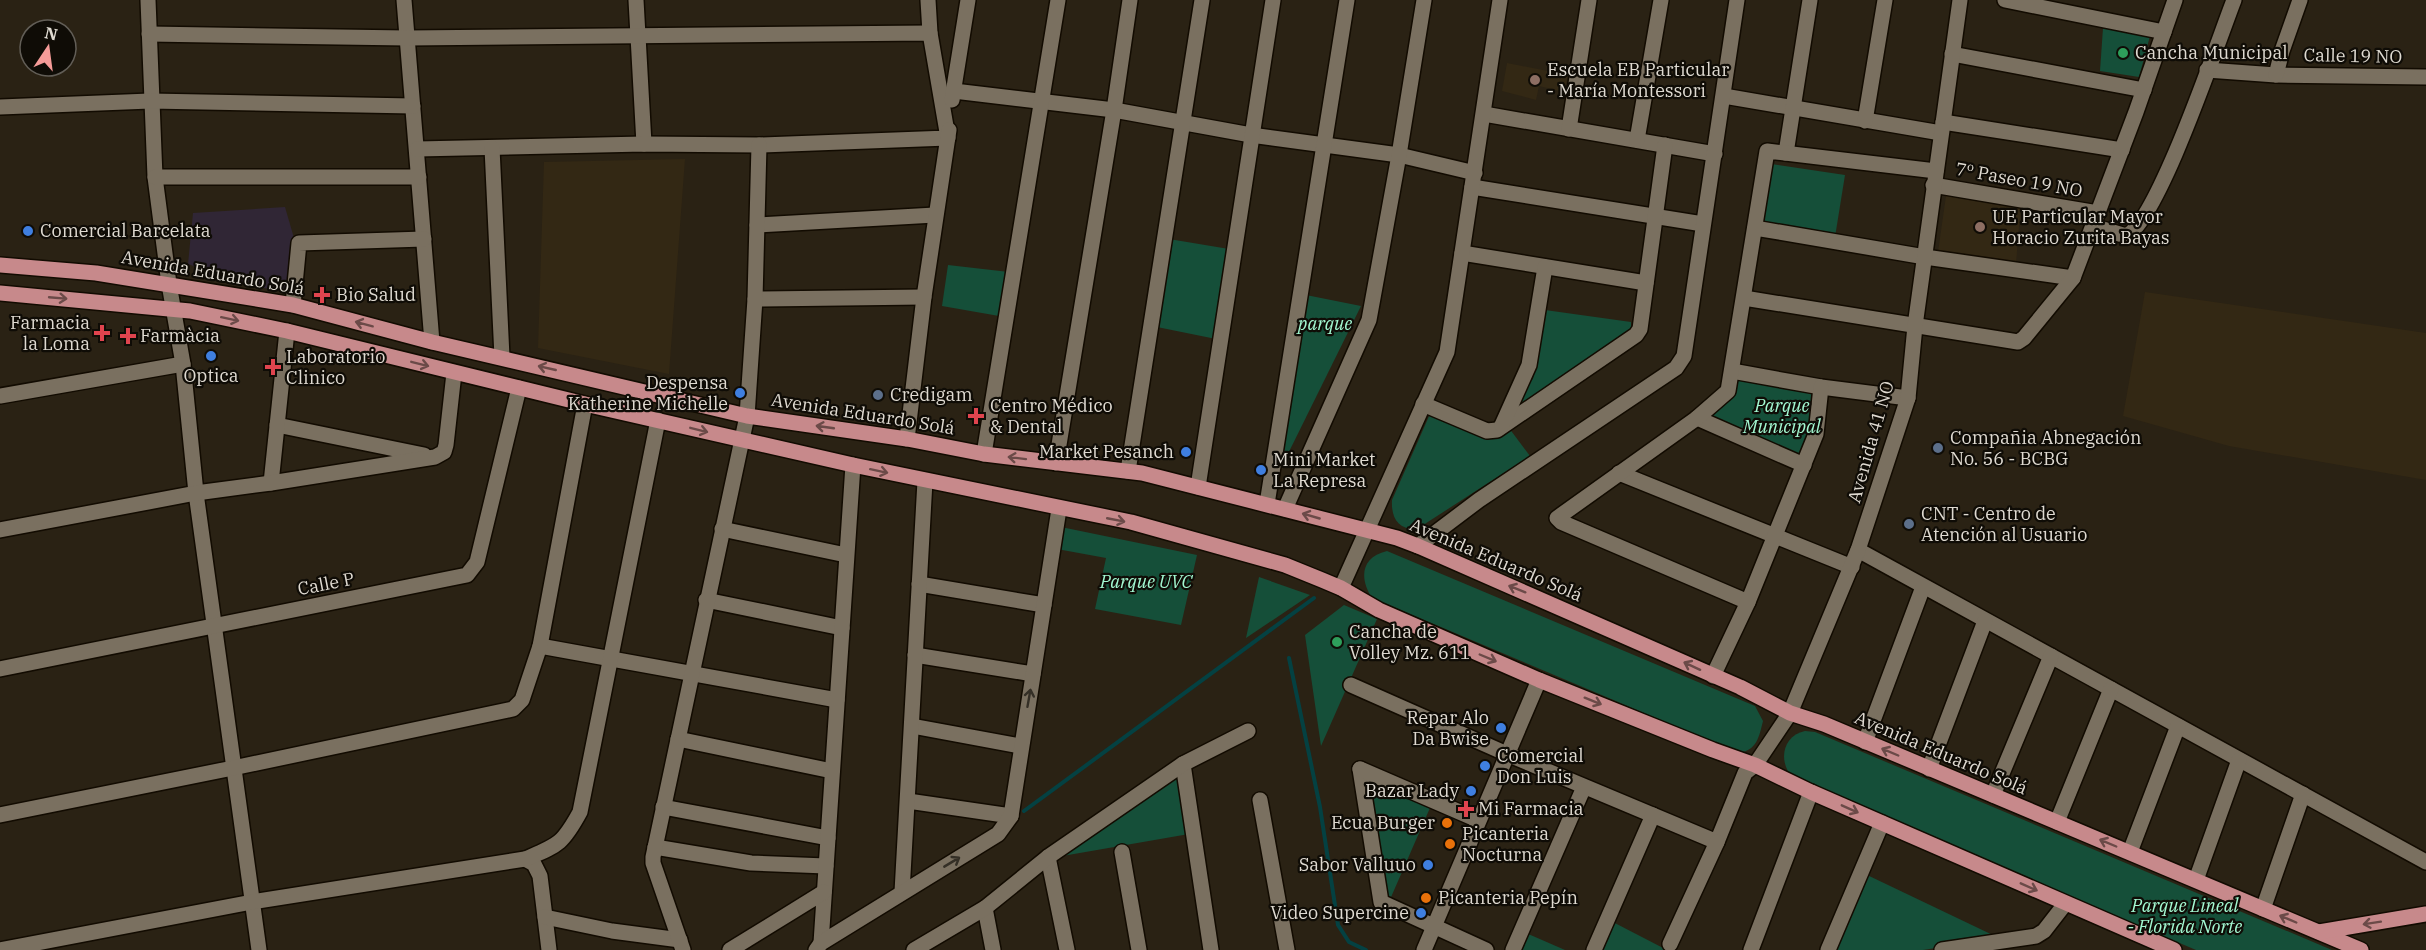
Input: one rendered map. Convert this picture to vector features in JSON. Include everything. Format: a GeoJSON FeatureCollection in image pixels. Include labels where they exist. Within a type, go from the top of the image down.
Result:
{"type":"FeatureCollection","features":[{"type":"Feature","properties":{"kind":"main road","name":"Avenida Eduardo Solá"},"geometry":{"type":"LineString","coordinates":[[0,265],[96,273],[293,305],[432,342],[747,416],[906,439],[984,454],[1128,471],[1397,538],[1713,676],[1790,713],[1993,795],[2361,950]]}},
{"type":"Feature","properties":{"kind":"main road"},"geometry":{"type":"LineString","coordinates":[[0,293],[173,308],[287,331],[740,440],[925,481],[1131,522],[1285,565],[1341,588],[1379,610],[1539,680],[1755,765],[2065,904],[2148,945],[2174,950]]}},
{"type":"Feature","properties":{"kind":"main road"},"geometry":{"type":"LineString","coordinates":[[2318,932],[2426,914]]}},
{"type":"Feature","properties":{"kind":"street"},"geometry":{"type":"LineString","coordinates":[[148,0],[154,177],[183,363],[196,492],[259,950]]}},
{"type":"Feature","properties":{"kind":"street"},"geometry":{"type":"LineString","coordinates":[[404,0],[432,342]]}},
{"type":"Feature","properties":{"kind":"street"},"geometry":{"type":"LineString","coordinates":[[636,0],[644,144]]}},
{"type":"Feature","properties":{"kind":"street"},"geometry":{"type":"LineString","coordinates":[[928,0],[930,33],[948,138]]}},
{"type":"Feature","properties":{"kind":"street"},"geometry":{"type":"LineString","coordinates":[[906,439],[935,216],[968,0]]}},
{"type":"Feature","properties":{"kind":"street"},"geometry":{"type":"LineString","coordinates":[[984,454],[1058,0]]}},
{"type":"Feature","properties":{"kind":"street"},"geometry":{"type":"LineString","coordinates":[[1056,463],[1130,0]]}},
{"type":"Feature","properties":{"kind":"street"},"geometry":{"type":"LineString","coordinates":[[1128,471],[1202,0]]}},
{"type":"Feature","properties":{"kind":"street"},"geometry":{"type":"LineString","coordinates":[[1198,487],[1272,0]]}},
{"type":"Feature","properties":{"kind":"street"},"geometry":{"type":"LineString","coordinates":[[1267,504],[1347,0]]}},
{"type":"Feature","properties":{"kind":"street"},"geometry":{"type":"LineString","coordinates":[[1285,509],[1369,320],[1424,0]]}},
{"type":"Feature","properties":{"kind":"street"},"geometry":{"type":"LineString","coordinates":[[1341,588],[1447,352],[1500,0]]}},
{"type":"Feature","properties":{"kind":"street"},"geometry":{"type":"LineString","coordinates":[[1569,129],[1589,0]]}},
{"type":"Feature","properties":{"kind":"street"},"geometry":{"type":"LineString","coordinates":[[1637,140],[1661,0]]}},
{"type":"Feature","properties":{"kind":"street"},"geometry":{"type":"LineString","coordinates":[[1419,546],[1479,500],[1676,368],[1684,356],[1737,0]]}},
{"type":"Feature","properties":{"kind":"street"},"geometry":{"type":"LineString","coordinates":[[1748,602],[1557,519],[1559,515],[1697,418],[1726,394],[1732,371],[1767,152],[1786,153],[1810,0]]}},
{"type":"Feature","properties":{"kind":"street"},"geometry":{"type":"LineString","coordinates":[[1865,121],[1885,0]]}},
{"type":"Feature","properties":{"kind":"street","name":"Avenida 41 NO"},"geometry":{"type":"LineString","coordinates":[[1670,944],[1717,842],[1745,773],[1755,765],[1790,713],[1852,567],[1908,398],[1915,326],[1960,0]]}},
{"type":"Feature","properties":{"kind":"street"},"geometry":{"type":"LineString","coordinates":[[2005,0],[2164,32]]}},
{"type":"Feature","properties":{"kind":"street"},"geometry":{"type":"LineString","coordinates":[[1744,298],[2018,342],[2031,332],[2073,278],[2122,150],[2175,0]]}},
{"type":"Feature","properties":{"kind":"street"},"geometry":{"type":"LineString","coordinates":[[2207,70],[2234,0]]}},
{"type":"Feature","properties":{"kind":"street"},"geometry":{"type":"LineString","coordinates":[[2276,75],[2300,0]]}},
{"type":"Feature","properties":{"kind":"street"},"geometry":{"type":"LineString","coordinates":[[149,34],[407,38],[930,33]]}},
{"type":"Feature","properties":{"kind":"street"},"geometry":{"type":"LineString","coordinates":[[1952,54],[2144,90]]}},
{"type":"Feature","properties":{"kind":"street","name":"Calle 19 NO"},"geometry":{"type":"LineString","coordinates":[[2207,70],[2276,75],[2426,77]]}},
{"type":"Feature","properties":{"kind":"street","name":"7º Paseo 19 NO"},"geometry":{"type":"LineString","coordinates":[[1786,153],[1935,178],[2095,220],[2126,236],[2132,233],[2146,214],[2183,136],[2207,70]]}},
{"type":"Feature","properties":{"kind":"street"},"geometry":{"type":"LineString","coordinates":[[954,91],[1114,110],[1251,135],[1399,155],[1474,180],[1703,224]]}},
{"type":"Feature","properties":{"kind":"street"},"geometry":{"type":"LineString","coordinates":[[1724,96],[1865,121],[1942,127],[2122,150]]}},
{"type":"Feature","properties":{"kind":"street"},"geometry":{"type":"LineString","coordinates":[[0,107],[150,101],[413,106]]}},
{"type":"Feature","properties":{"kind":"street"},"geometry":{"type":"LineString","coordinates":[[1484,114],[1715,154]]}},
{"type":"Feature","properties":{"kind":"street"},"geometry":{"type":"LineString","coordinates":[[417,149],[644,144],[759,146],[948,138]]}},
{"type":"Feature","properties":{"kind":"street"},"geometry":{"type":"LineString","coordinates":[[681,945],[653,863],[706,600],[747,416],[755,299],[759,146]]}},
{"type":"Feature","properties":{"kind":"street"},"geometry":{"type":"LineString","coordinates":[[1423,404],[1487,431],[1497,430],[1636,335],[1640,329],[1665,146]]}},
{"type":"Feature","properties":{"kind":"street"},"geometry":{"type":"LineString","coordinates":[[492,148],[502,357]]}},
{"type":"Feature","properties":{"kind":"street"},"geometry":{"type":"LineString","coordinates":[[154,177],[419,177]]}},
{"type":"Feature","properties":{"kind":"street"},"geometry":{"type":"LineString","coordinates":[[757,225],[935,216]]}},
{"type":"Feature","properties":{"kind":"street"},"geometry":{"type":"LineString","coordinates":[[1755,228],[1925,257],[2073,278]]}},
{"type":"Feature","properties":{"kind":"street"},"geometry":{"type":"LineString","coordinates":[[293,305],[299,243],[424,239]]}},
{"type":"Feature","properties":{"kind":"street"},"geometry":{"type":"LineString","coordinates":[[1462,253],[1646,284]]}},
{"type":"Feature","properties":{"kind":"street"},"geometry":{"type":"LineString","coordinates":[[1502,425],[1529,365],[1545,267]]}},
{"type":"Feature","properties":{"kind":"street"},"geometry":{"type":"LineString","coordinates":[[755,299],[924,297]]}},
{"type":"Feature","properties":{"kind":"street"},"geometry":{"type":"LineString","coordinates":[[271,483],[287,331]]}},
{"type":"Feature","properties":{"kind":"street"},"geometry":{"type":"LineString","coordinates":[[0,396],[183,363]]}},
{"type":"Feature","properties":{"kind":"street"},"geometry":{"type":"LineString","coordinates":[[1732,371],[1821,387],[1908,398]]}},
{"type":"Feature","properties":{"kind":"street"},"geometry":{"type":"LineString","coordinates":[[0,530],[196,492],[435,458],[444,452],[446,446],[454,373]]}},
{"type":"Feature","properties":{"kind":"street"},"geometry":{"type":"LineString","coordinates":[[1713,676],[1748,602],[1804,465],[1818,426],[1821,387]]}},
{"type":"Feature","properties":{"kind":"street","name":"Calle P"},"geometry":{"type":"LineString","coordinates":[[0,669],[468,575],[477,562],[519,388]]}},
{"type":"Feature","properties":{"kind":"street"},"geometry":{"type":"LineString","coordinates":[[0,815],[513,709],[522,700],[540,646],[585,404]]}},
{"type":"Feature","properties":{"kind":"street"},"geometry":{"type":"LineString","coordinates":[[1697,418],[1804,465]]}},
{"type":"Feature","properties":{"kind":"street"},"geometry":{"type":"LineString","coordinates":[[0,950],[252,902],[525,859],[557,845],[569,832],[580,812],[658,420]]}},
{"type":"Feature","properties":{"kind":"street"},"geometry":{"type":"LineString","coordinates":[[277,424],[435,458]]}},
{"type":"Feature","properties":{"kind":"street"},"geometry":{"type":"LineString","coordinates":[[819,947],[853,465]]}},
{"type":"Feature","properties":{"kind":"street"},"geometry":{"type":"LineString","coordinates":[[1619,472],[1852,567]]}},
{"type":"Feature","properties":{"kind":"street"},"geometry":{"type":"LineString","coordinates":[[902,892],[925,481]]}},
{"type":"Feature","properties":{"kind":"street"},"geometry":{"type":"LineString","coordinates":[[819,947],[902,892],[998,834],[1011,816],[1020,746],[1059,509]]}},
{"type":"Feature","properties":{"kind":"street"},"geometry":{"type":"LineString","coordinates":[[722,530],[846,555]]}},
{"type":"Feature","properties":{"kind":"street"},"geometry":{"type":"LineString","coordinates":[[1858,550],[2426,862]]}},
{"type":"Feature","properties":{"kind":"street"},"geometry":{"type":"LineString","coordinates":[[919,584],[1044,605]]}},
{"type":"Feature","properties":{"kind":"street"},"geometry":{"type":"LineString","coordinates":[[1865,742],[1923,587]]}},
{"type":"Feature","properties":{"kind":"street"},"geometry":{"type":"LineString","coordinates":[[706,600],[842,628]]}},
{"type":"Feature","properties":{"kind":"street"},"geometry":{"type":"LineString","coordinates":[[1929,769],[1985,621]]}},
{"type":"Feature","properties":{"kind":"street"},"geometry":{"type":"LineString","coordinates":[[540,646],[837,700]]}},
{"type":"Feature","properties":{"kind":"street"},"geometry":{"type":"LineString","coordinates":[[915,655],[1033,674]]}},
{"type":"Feature","properties":{"kind":"street"},"geometry":{"type":"LineString","coordinates":[[1993,795],[2050,656]]}},
{"type":"Feature","properties":{"kind":"street"},"geometry":{"type":"LineString","coordinates":[[1424,950],[1539,680]]}},
{"type":"Feature","properties":{"kind":"street"},"geometry":{"type":"LineString","coordinates":[[1351,685],[1507,754],[1717,842]]}},
{"type":"Feature","properties":{"kind":"street"},"geometry":{"type":"LineString","coordinates":[[2057,822],[2111,689]]}},
{"type":"Feature","properties":{"kind":"street"},"geometry":{"type":"LineString","coordinates":[[912,726],[1020,746]]}},
{"type":"Feature","properties":{"kind":"street"},"geometry":{"type":"LineString","coordinates":[[2130,852],[2178,726]]}},
{"type":"Feature","properties":{"kind":"street"},"geometry":{"type":"LineString","coordinates":[[914,950],[985,908],[1048,857],[1183,765],[1248,731]]}},
{"type":"Feature","properties":{"kind":"street"},"geometry":{"type":"LineString","coordinates":[[678,739],[832,771]]}},
{"type":"Feature","properties":{"kind":"street"},"geometry":{"type":"LineString","coordinates":[[2196,880],[2240,760]]}},
{"type":"Feature","properties":{"kind":"street"},"geometry":{"type":"LineString","coordinates":[[1183,765],[1211,950]]}},
{"type":"Feature","properties":{"kind":"street"},"geometry":{"type":"LineString","coordinates":[[1479,820],[1360,769],[1381,902],[1486,950]]}},
{"type":"Feature","properties":{"kind":"street"},"geometry":{"type":"LineString","coordinates":[[1513,950],[1584,787]]}},
{"type":"Feature","properties":{"kind":"street"},"geometry":{"type":"LineString","coordinates":[[1751,950],[1811,792]]}},
{"type":"Feature","properties":{"kind":"street"},"geometry":{"type":"LineString","coordinates":[[2263,909],[2303,794]]}},
{"type":"Feature","properties":{"kind":"street"},"geometry":{"type":"LineString","coordinates":[[1260,800],[1287,950]]}},
{"type":"Feature","properties":{"kind":"street"},"geometry":{"type":"LineString","coordinates":[[908,801],[1011,816]]}},
{"type":"Feature","properties":{"kind":"street"},"geometry":{"type":"LineString","coordinates":[[663,807],[828,838]]}},
{"type":"Feature","properties":{"kind":"street"},"geometry":{"type":"LineString","coordinates":[[1594,950],[1653,815]]}},
{"type":"Feature","properties":{"kind":"street"},"geometry":{"type":"LineString","coordinates":[[1828,950],[1882,823]]}},
{"type":"Feature","properties":{"kind":"street"},"geometry":{"type":"LineString","coordinates":[[655,847],[751,863],[826,866]]}},
{"type":"Feature","properties":{"kind":"street"},"geometry":{"type":"LineString","coordinates":[[1122,852],[1139,950]]}},
{"type":"Feature","properties":{"kind":"street"},"geometry":{"type":"LineString","coordinates":[[1048,857],[1067,950]]}},
{"type":"Feature","properties":{"kind":"street"},"geometry":{"type":"LineString","coordinates":[[525,859],[534,864],[540,876],[549,950]]}},
{"type":"Feature","properties":{"kind":"street"},"geometry":{"type":"LineString","coordinates":[[730,950],[824,892]]}},
{"type":"Feature","properties":{"kind":"street"},"geometry":{"type":"LineString","coordinates":[[1942,950],[2036,936],[2044,931],[2065,904]]}},
{"type":"Feature","properties":{"kind":"street"},"geometry":{"type":"LineString","coordinates":[[985,908],[993,950]]}},
{"type":"Feature","properties":{"kind":"street"},"geometry":{"type":"LineString","coordinates":[[545,917],[681,945]]}},
{"type":"Feature","properties":{"kind":"shaded area","name":"Escuela EB Particular - María Montessori"},"geometry":{"type":"Polygon","coordinates":[[[1507,63],[1568,75],[1564,92],[1539,86],[1536,100],[1502,91],[1507,63]]]}},
{"type":"Feature","properties":{"kind":"shaded area"},"geometry":{"type":"Polygon","coordinates":[[[685,159],[669,374],[538,348],[544,162],[685,159]]]}},
{"type":"Feature","properties":{"kind":"shaded area","name":"UE Particular Mayor Horacio Zurita Bayas"},"geometry":{"type":"Polygon","coordinates":[[[1947,189],[2021,202],[2016,264],[1938,252],[1947,189]]]}},
{"type":"Feature","properties":{"kind":"shaded area"},"geometry":{"type":"Polygon","coordinates":[[[285,207],[294,238],[289,293],[195,274],[196,267],[188,264],[193,213],[285,207]]]}},
{"type":"Feature","properties":{"kind":"shaded area"},"geometry":{"type":"Polygon","coordinates":[[[2145,292],[2426,333],[2426,480],[2229,446],[2123,416],[2145,292]]]}},
{"type":"Feature","properties":{"kind":"green space","name":"Cancha Municipal"},"geometry":{"type":"Polygon","coordinates":[[[2103,28],[2150,36],[2139,77],[2100,71],[2103,28]]]}},
{"type":"Feature","properties":{"kind":"green space"},"geometry":{"type":"Polygon","coordinates":[[[1771,164],[1845,175],[1835,237],[1762,225],[1771,164]]]}},
{"type":"Feature","properties":{"kind":"green space"},"geometry":{"type":"Polygon","coordinates":[[[1169,239],[1229,249],[1216,339],[1157,327],[1169,239]]]}},
{"type":"Feature","properties":{"kind":"green space"},"geometry":{"type":"Polygon","coordinates":[[[948,265],[1009,272],[999,316],[942,306],[948,265]]]}},
{"type":"Feature","properties":{"kind":"green space","name":"parque"},"geometry":{"type":"Polygon","coordinates":[[[1306,295],[1361,306],[1277,476],[1306,295]]]}},
{"type":"Feature","properties":{"kind":"green space"},"geometry":{"type":"Polygon","coordinates":[[[1545,310],[1631,322],[1631,336],[1514,414],[1523,386],[1533,379],[1545,310]]]}},
{"type":"Feature","properties":{"kind":"green space","name":"Parque Municipal"},"geometry":{"type":"Polygon","coordinates":[[[1735,376],[1816,390],[1813,431],[1801,458],[1704,417],[1735,376]]]}},
{"type":"Feature","properties":{"kind":"green space"},"geometry":{"type":"Polygon","coordinates":[[[1430,414],[1486,438],[1495,438],[1509,428],[1530,456],[1417,529],[1410,529],[1397,522],[1394,517],[1392,500],[1430,414]]]}},
{"type":"Feature","properties":{"kind":"green space","name":"Parque UVC"},"geometry":{"type":"Polygon","coordinates":[[[1061,527],[1197,555],[1181,625],[1095,609],[1106,558],[1057,549],[1061,527]]]}},
{"type":"Feature","properties":{"kind":"green space"},"geometry":{"type":"Polygon","coordinates":[[[1387,551],[1755,706],[1763,721],[1756,742],[1750,749],[1739,753],[1372,598],[1365,583],[1365,569],[1372,558],[1387,551]]]}},
{"type":"Feature","properties":{"kind":"green space"},"geometry":{"type":"Polygon","coordinates":[[[1259,577],[1310,595],[1246,638],[1259,577]]]}},
{"type":"Feature","properties":{"kind":"green space"},"geometry":{"type":"Polygon","coordinates":[[[1344,605],[1377,619],[1321,746],[1305,635],[1344,605]]]}},
{"type":"Feature","properties":{"kind":"green space","name":"Parque Lineal - Florida Norte"},"geometry":{"type":"Polygon","coordinates":[[[1805,731],[1815,732],[2332,950],[2196,950],[1794,779],[1786,766],[1784,751],[1791,738],[1805,731]]]}},
{"type":"Feature","properties":{"kind":"green space"},"geometry":{"type":"Polygon","coordinates":[[[1364,770],[1433,801],[1388,904],[1364,770]]]}},
{"type":"Feature","properties":{"kind":"green space"},"geometry":{"type":"Polygon","coordinates":[[[1180,772],[1189,834],[1051,858],[1180,772]]]}},
{"type":"Feature","properties":{"kind":"green space"},"geometry":{"type":"Polygon","coordinates":[[[1865,874],[1999,938],[1923,950],[1831,950],[1865,874]]]}},
{"type":"Feature","properties":{"kind":"green space"},"geometry":{"type":"Polygon","coordinates":[[[1609,920],[1667,950],[1598,950],[1609,920]]]}},
{"type":"Feature","properties":{"kind":"green space"},"geometry":{"type":"Polygon","coordinates":[[[1526,933],[1565,950],[1519,950],[1526,933]]]}},
{"type":"Feature","properties":{"kind":"waterway"},"geometry":{"type":"LineString","coordinates":[[1024,811],[1314,598]]}},
{"type":"Feature","properties":{"kind":"waterway"},"geometry":{"type":"LineString","coordinates":[[1289,658],[1320,807],[1338,925],[1349,942],[1366,950]]}},
{"type":"Feature","properties":{"kind":"place","name":"Cancha Municipal"},"geometry":{"type":"Point","coordinates":[2123,53]}},
{"type":"Feature","properties":{"kind":"place","name":"Escuela EB Particular - María Montessori"},"geometry":{"type":"Point","coordinates":[1535,80]}},
{"type":"Feature","properties":{"kind":"place","name":"UE Particular Mayor Horacio Zurita Bayas"},"geometry":{"type":"Point","coordinates":[1980,227]}},
{"type":"Feature","properties":{"kind":"place","name":"Comercial Barcelata"},"geometry":{"type":"Point","coordinates":[28,231]}},
{"type":"Feature","properties":{"kind":"place","name":"Bio Salud"},"geometry":{"type":"Point","coordinates":[322,295]}},
{"type":"Feature","properties":{"kind":"place","name":"Farmacia la Loma"},"geometry":{"type":"Point","coordinates":[102,333]}},
{"type":"Feature","properties":{"kind":"place","name":"Farmàcia"},"geometry":{"type":"Point","coordinates":[128,336]}},
{"type":"Feature","properties":{"kind":"place","name":"Optica"},"geometry":{"type":"Point","coordinates":[211,356]}},
{"type":"Feature","properties":{"kind":"place","name":"Laboratorio Clinico"},"geometry":{"type":"Point","coordinates":[273,367]}},
{"type":"Feature","properties":{"kind":"place","name":"Despensa Katherine Michelle"},"geometry":{"type":"Point","coordinates":[740,393]}},
{"type":"Feature","properties":{"kind":"place","name":"Credigam"},"geometry":{"type":"Point","coordinates":[878,395]}},
{"type":"Feature","properties":{"kind":"place","name":"Centro Médico & Dental"},"geometry":{"type":"Point","coordinates":[976,416]}},
{"type":"Feature","properties":{"kind":"place","name":"Compañia Abnegación No. 56 - BCBG"},"geometry":{"type":"Point","coordinates":[1938,448]}},
{"type":"Feature","properties":{"kind":"place","name":"Market Pesanch"},"geometry":{"type":"Point","coordinates":[1186,452]}},
{"type":"Feature","properties":{"kind":"place","name":"Mini Market La Represa"},"geometry":{"type":"Point","coordinates":[1261,470]}},
{"type":"Feature","properties":{"kind":"place","name":"CNT - Centro de Atención al Usuario"},"geometry":{"type":"Point","coordinates":[1909,524]}},
{"type":"Feature","properties":{"kind":"place","name":"Cancha de Volley Mz. 611"},"geometry":{"type":"Point","coordinates":[1337,642]}},
{"type":"Feature","properties":{"kind":"place","name":"Repar Alo Da Bwise"},"geometry":{"type":"Point","coordinates":[1501,728]}},
{"type":"Feature","properties":{"kind":"place","name":"Comercial Don Luis"},"geometry":{"type":"Point","coordinates":[1485,766]}},
{"type":"Feature","properties":{"kind":"place","name":"Bazar Lady"},"geometry":{"type":"Point","coordinates":[1471,791]}},
{"type":"Feature","properties":{"kind":"place","name":"Mi Farmacia"},"geometry":{"type":"Point","coordinates":[1466,809]}},
{"type":"Feature","properties":{"kind":"place","name":"Ecua Burger"},"geometry":{"type":"Point","coordinates":[1447,823]}},
{"type":"Feature","properties":{"kind":"place","name":"Picanteria Nocturna"},"geometry":{"type":"Point","coordinates":[1450,844]}},
{"type":"Feature","properties":{"kind":"place","name":"Sabor Valluuo"},"geometry":{"type":"Point","coordinates":[1428,865]}},
{"type":"Feature","properties":{"kind":"place","name":"Picanteria Pepín"},"geometry":{"type":"Point","coordinates":[1426,898]}},
{"type":"Feature","properties":{"kind":"place","name":"Video Supercine"},"geometry":{"type":"Point","coordinates":[1421,913]}}]}
